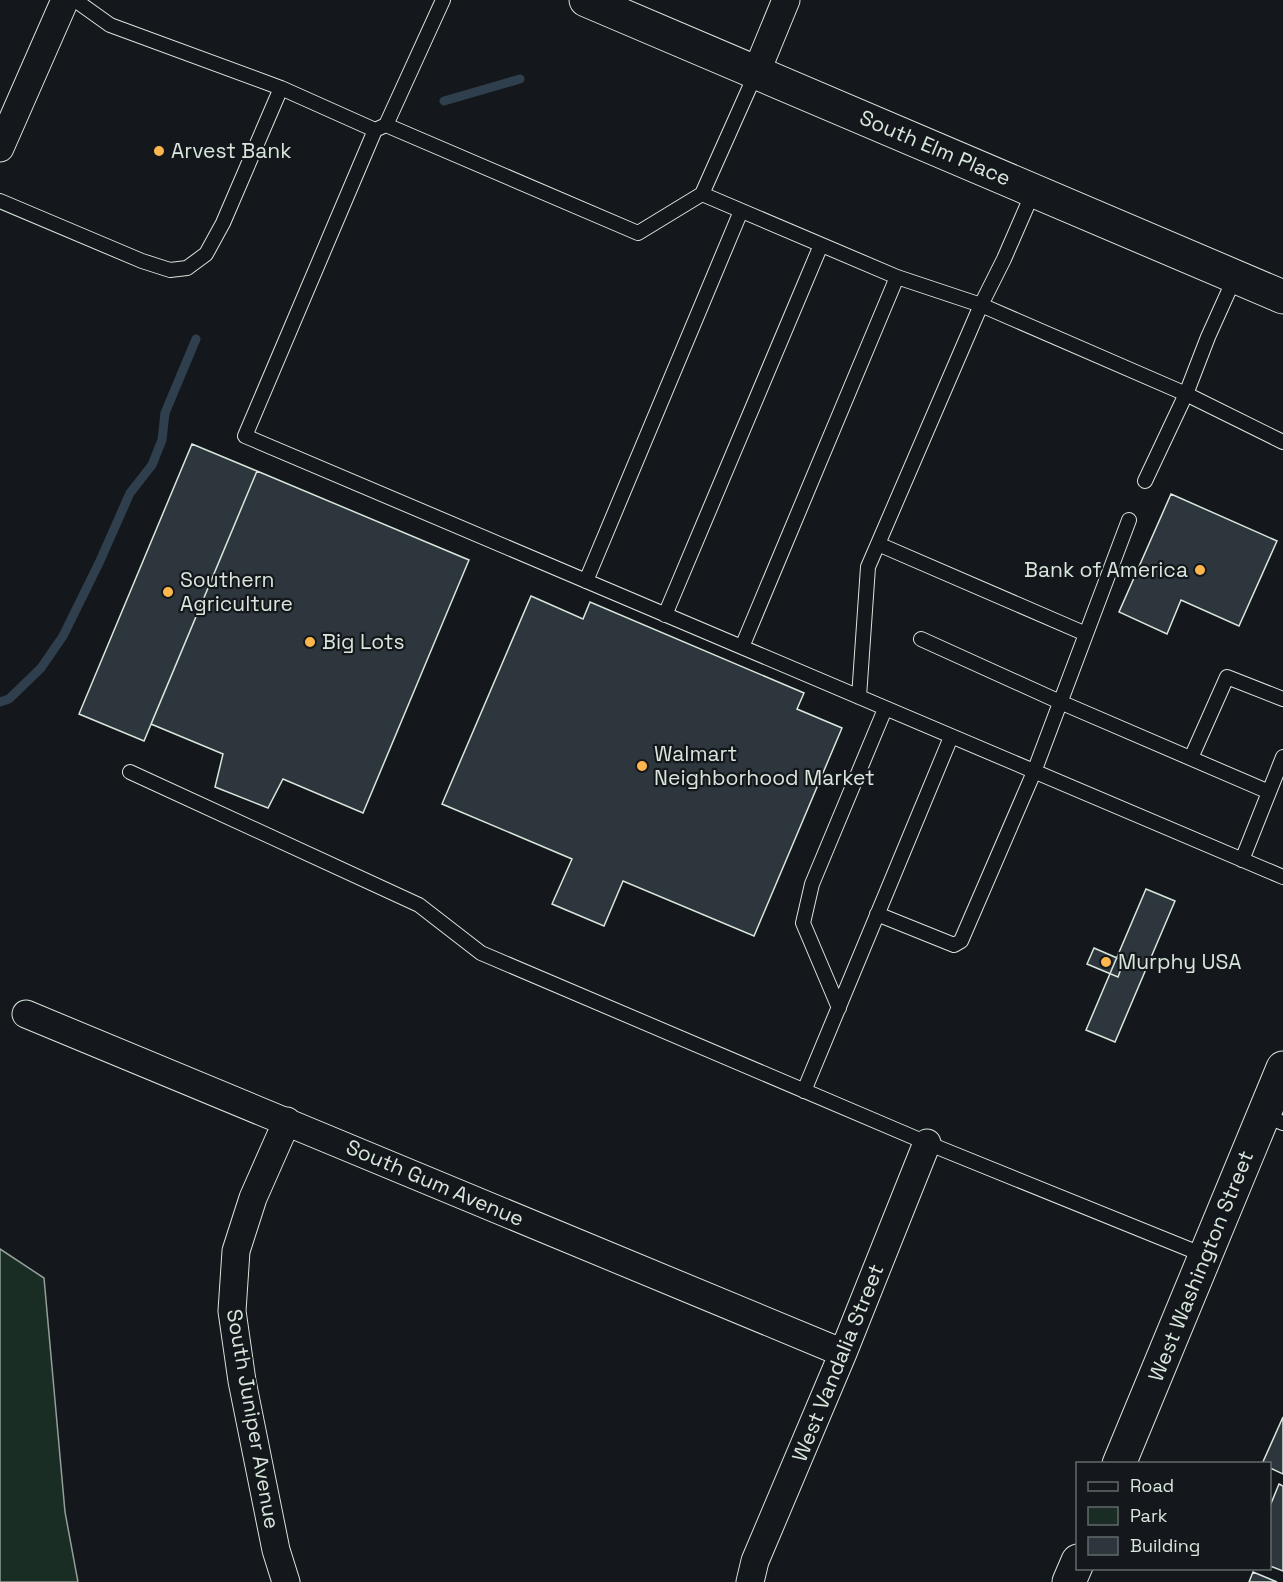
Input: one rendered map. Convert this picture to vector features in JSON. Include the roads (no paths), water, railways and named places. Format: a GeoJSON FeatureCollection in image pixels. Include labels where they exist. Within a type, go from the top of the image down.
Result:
{"type":"FeatureCollection","features":[{"type":"Feature","properties":{"kind":"main road","name":"South Elm Place"},"geometry":{"type":"LineString","coordinates":[[586,0],[1283,297]]}},
{"type":"Feature","properties":{"kind":"main road","name":"West Washington Street"},"geometry":{"type":"LineString","coordinates":[[1120,1462],[1206,1256],[1273,1119],[1283,1068]]}},
{"type":"Feature","properties":{"kind":"main road"},"geometry":{"type":"LineString","coordinates":[[1069,1582],[1076,1564]]}},
{"type":"Feature","properties":{"kind":"street"},"geometry":{"type":"LineString","coordinates":[[0,148],[64,0]]}},
{"type":"Feature","properties":{"kind":"street"},"geometry":{"type":"LineString","coordinates":[[756,73],[786,0]]}},
{"type":"Feature","properties":{"kind":"street","name":"South Gum Avenue"},"geometry":{"type":"LineString","coordinates":[[26,1014],[843,1353]]}},
{"type":"Feature","properties":{"kind":"street","name":"South Juniper Avenue"},"geometry":{"type":"LineString","coordinates":[[285,1582],[276,1550],[242,1381],[232,1311],[236,1251],[253,1198],[287,1121]]}},
{"type":"Feature","properties":{"kind":"street","name":"West Vandalia Street"},"geometry":{"type":"LineString","coordinates":[[750,1582],[755,1561],[843,1353],[927,1143]]}},
{"type":"Feature","properties":{"kind":"lane"},"geometry":{"type":"LineString","coordinates":[[75,0],[110,25],[281,88],[381,128],[459,154],[638,233],[702,194],[756,73]]}},
{"type":"Feature","properties":{"kind":"lane"},"geometry":{"type":"LineString","coordinates":[[443,0],[381,128],[245,436],[1283,877]]}},
{"type":"Feature","properties":{"kind":"lane"},"geometry":{"type":"LineString","coordinates":[[0,201],[142,261],[170,270],[187,268],[206,254],[223,223],[281,88]]}},
{"type":"Feature","properties":{"kind":"lane"},"geometry":{"type":"LineString","coordinates":[[859,697],[868,567],[981,304],[1004,259],[1034,190]]}},
{"type":"Feature","properties":{"kind":"lane"},"geometry":{"type":"LineString","coordinates":[[702,194],[897,277],[981,304],[1186,393],[1283,442]]}},
{"type":"Feature","properties":{"kind":"lane"},"geometry":{"type":"LineString","coordinates":[[586,581],[741,211]]}},
{"type":"Feature","properties":{"kind":"lane"},"geometry":{"type":"LineString","coordinates":[[665,615],[821,245]]}},
{"type":"Feature","properties":{"kind":"lane"},"geometry":{"type":"LineString","coordinates":[[742,647],[897,277]]}},
{"type":"Feature","properties":{"kind":"lane"},"geometry":{"type":"LineString","coordinates":[[1145,481],[1186,393],[1235,277]]}},
{"type":"Feature","properties":{"kind":"lane"},"geometry":{"type":"LineString","coordinates":[[878,914],[954,945],[962,942],[1034,771],[1129,520]]}},
{"type":"Feature","properties":{"kind":"lane"},"geometry":{"type":"LineString","coordinates":[[878,544],[1086,634]]}},
{"type":"Feature","properties":{"kind":"lane"},"geometry":{"type":"LineString","coordinates":[[921,639],[1269,792]]}},
{"type":"Feature","properties":{"kind":"lane"},"geometry":{"type":"LineString","coordinates":[[1191,758],[1227,677],[1283,699]]}},
{"type":"Feature","properties":{"kind":"lane"},"geometry":{"type":"LineString","coordinates":[[839,1008],[803,923],[812,884],[885,709]]}},
{"type":"Feature","properties":{"kind":"lane"},"geometry":{"type":"LineString","coordinates":[[804,1091],[951,736]]}},
{"type":"Feature","properties":{"kind":"lane"},"geometry":{"type":"LineString","coordinates":[[1242,860],[1283,757]]}},
{"type":"Feature","properties":{"kind":"lane"},"geometry":{"type":"LineString","coordinates":[[130,772],[419,905],[481,953],[927,1143],[1206,1256]]}},
{"type":"Feature","properties":{"kind":"waterway"},"geometry":{"type":"LineString","coordinates":[[444,101],[520,79]]}},
{"type":"Feature","properties":{"kind":"waterway"},"geometry":{"type":"LineString","coordinates":[[0,702],[9,699],[41,668],[63,636],[130,493],[152,465],[162,440],[165,413],[196,339]]}},
{"type":"Feature","properties":{"kind":"place","name":"Arvest Bank"},"geometry":{"type":"Point","coordinates":[159,151]}},
{"type":"Feature","properties":{"kind":"place","name":"Bank of America"},"geometry":{"type":"Point","coordinates":[1200,570]}},
{"type":"Feature","properties":{"kind":"place","name":"Southern Agriculture"},"geometry":{"type":"Point","coordinates":[168,592]}},
{"type":"Feature","properties":{"kind":"place","name":"Big Lots"},"geometry":{"type":"Point","coordinates":[310,642]}},
{"type":"Feature","properties":{"kind":"place","name":"Walmart Neighborhood Market"},"geometry":{"type":"Point","coordinates":[642,766]}},
{"type":"Feature","properties":{"kind":"place","name":"Murphy USA"},"geometry":{"type":"Point","coordinates":[1106,962]}}]}
